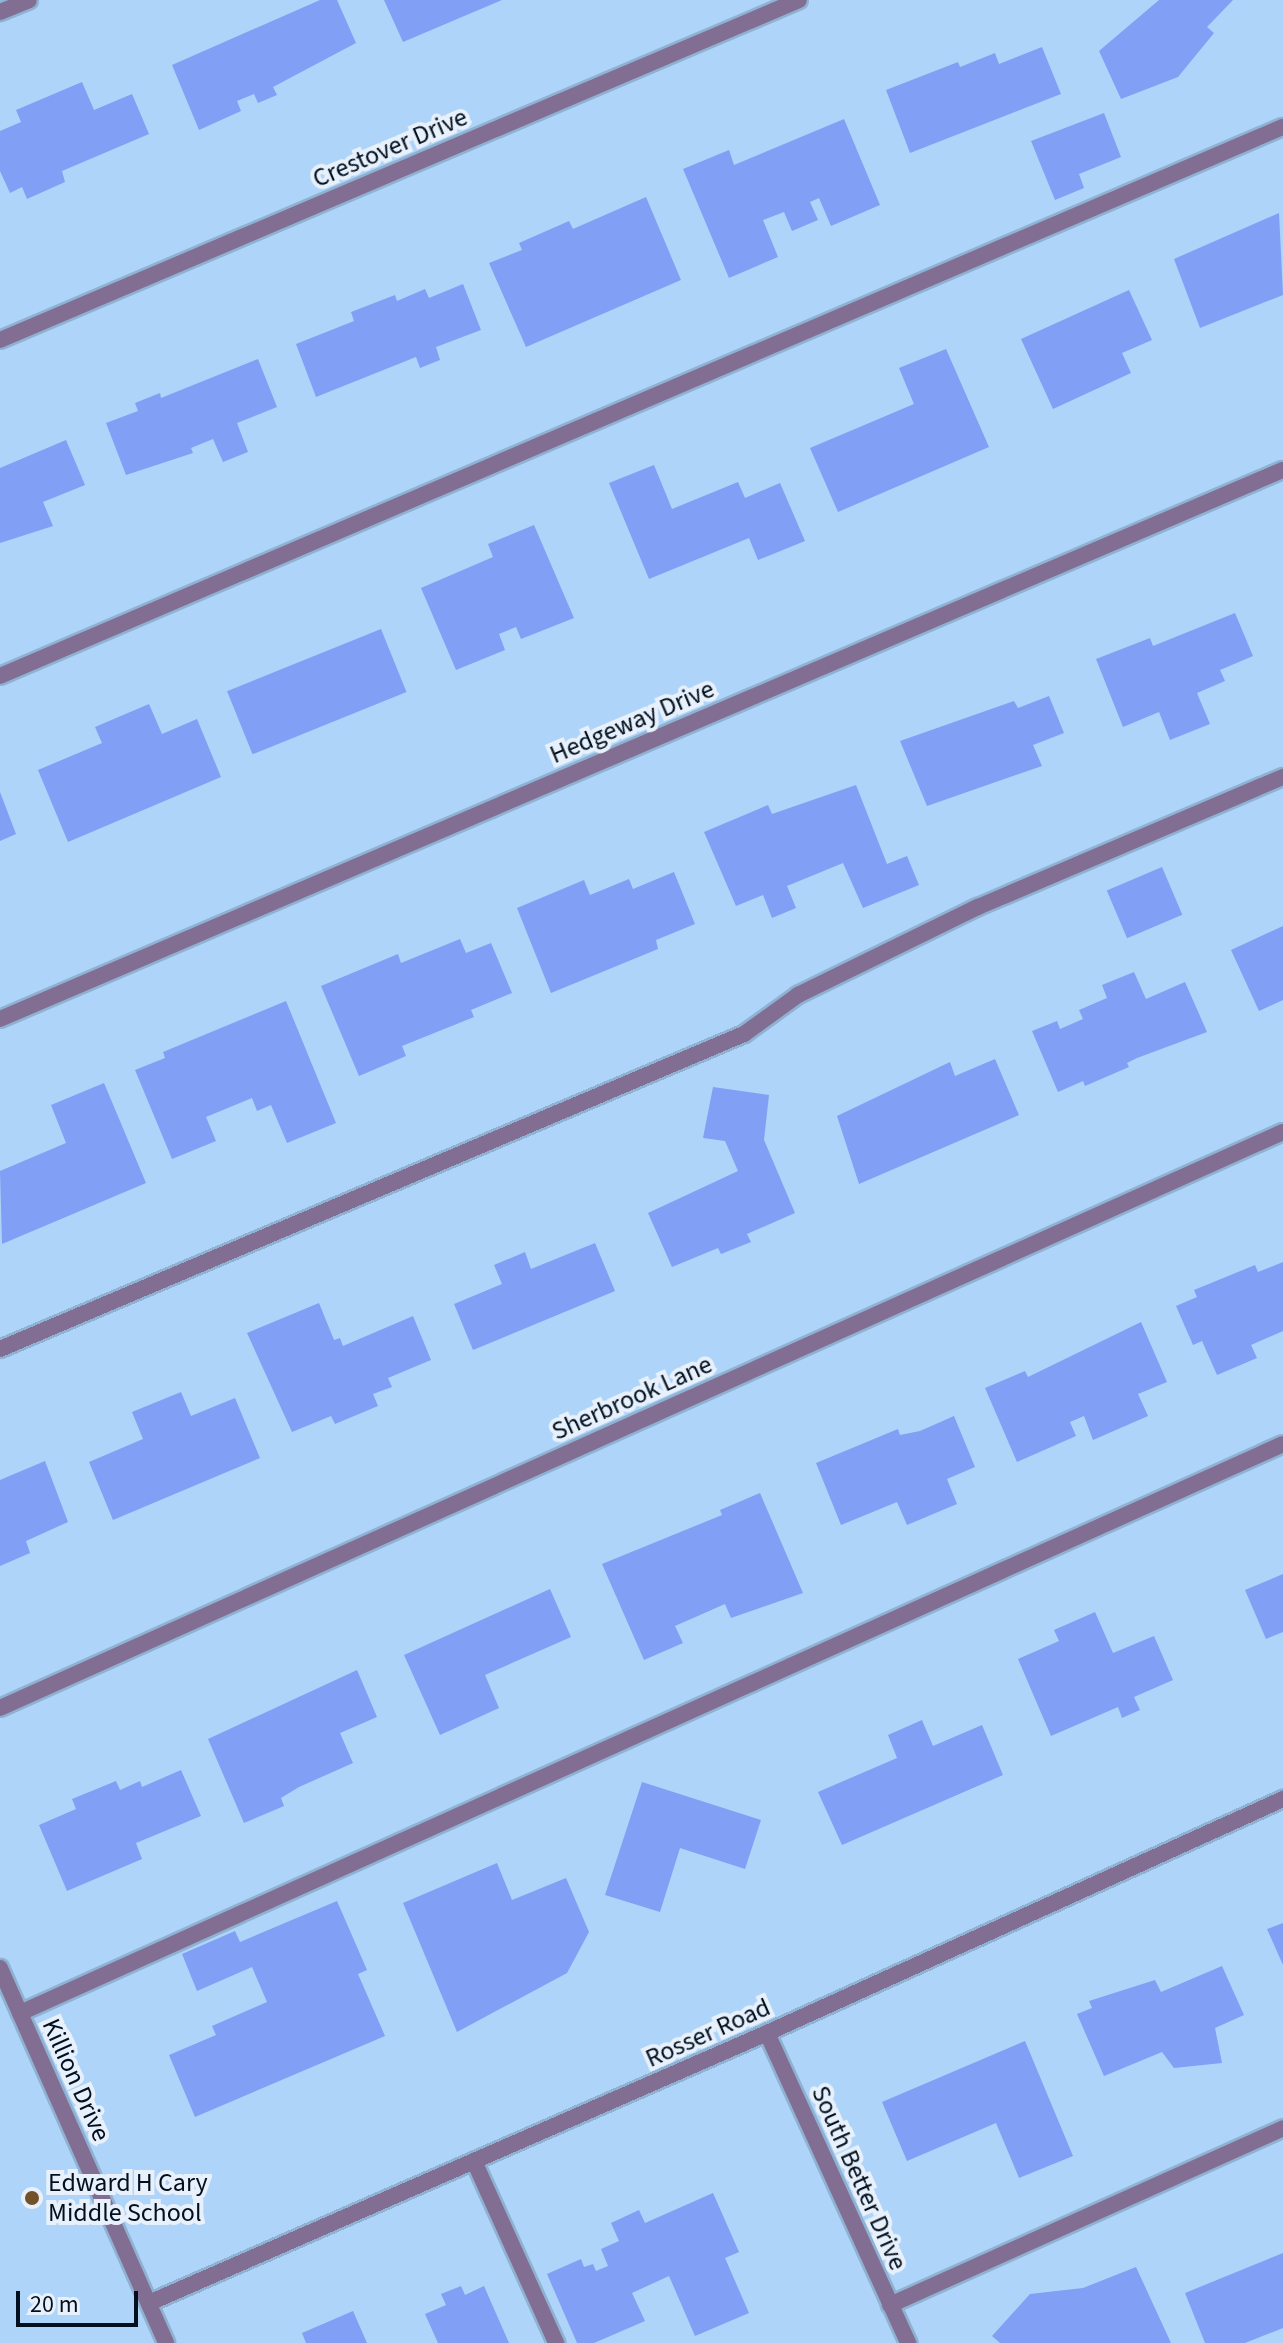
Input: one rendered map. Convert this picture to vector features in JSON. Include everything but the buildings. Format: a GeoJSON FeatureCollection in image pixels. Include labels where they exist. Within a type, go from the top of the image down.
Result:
{"type":"FeatureCollection","features":[{"type":"Feature","properties":{"kind":"street"},"geometry":{"type":"LineString","coordinates":[[0,12],[29,0]]}},
{"type":"Feature","properties":{"kind":"street","name":"Crestover Drive"},"geometry":{"type":"LineString","coordinates":[[0,340],[799,0]]}},
{"type":"Feature","properties":{"kind":"street"},"geometry":{"type":"LineString","coordinates":[[0,676],[1283,127]]}},
{"type":"Feature","properties":{"kind":"street","name":"Hedgeway Drive"},"geometry":{"type":"LineString","coordinates":[[0,1019],[1283,470]]}},
{"type":"Feature","properties":{"kind":"street"},"geometry":{"type":"LineString","coordinates":[[0,1349],[744,1034],[798,995],[978,907],[1283,777]]}},
{"type":"Feature","properties":{"kind":"street","name":"Sherbrook Lane"},"geometry":{"type":"LineString","coordinates":[[0,1708],[1283,1132]]}},
{"type":"Feature","properties":{"kind":"street"},"geometry":{"type":"LineString","coordinates":[[20,2013],[1283,1444]]}},
{"type":"Feature","properties":{"kind":"street","name":"Rosser Road"},"geometry":{"type":"LineString","coordinates":[[149,2303],[767,2033],[1283,1799]]}},
{"type":"Feature","properties":{"kind":"street","name":"Killion Drive"},"geometry":{"type":"LineString","coordinates":[[0,1968],[166,2343]]}},
{"type":"Feature","properties":{"kind":"street","name":"South Better Drive"},"geometry":{"type":"LineString","coordinates":[[767,2033],[908,2343]]}},
{"type":"Feature","properties":{"kind":"street"},"geometry":{"type":"LineString","coordinates":[[890,2305],[1283,2128]]}},
{"type":"Feature","properties":{"kind":"street"},"geometry":{"type":"LineString","coordinates":[[474,2161],[556,2343]]}},
{"type":"Feature","properties":{"kind":"place","name":"Edward H Cary Middle School"},"geometry":{"type":"Point","coordinates":[32,2198]}}]}
